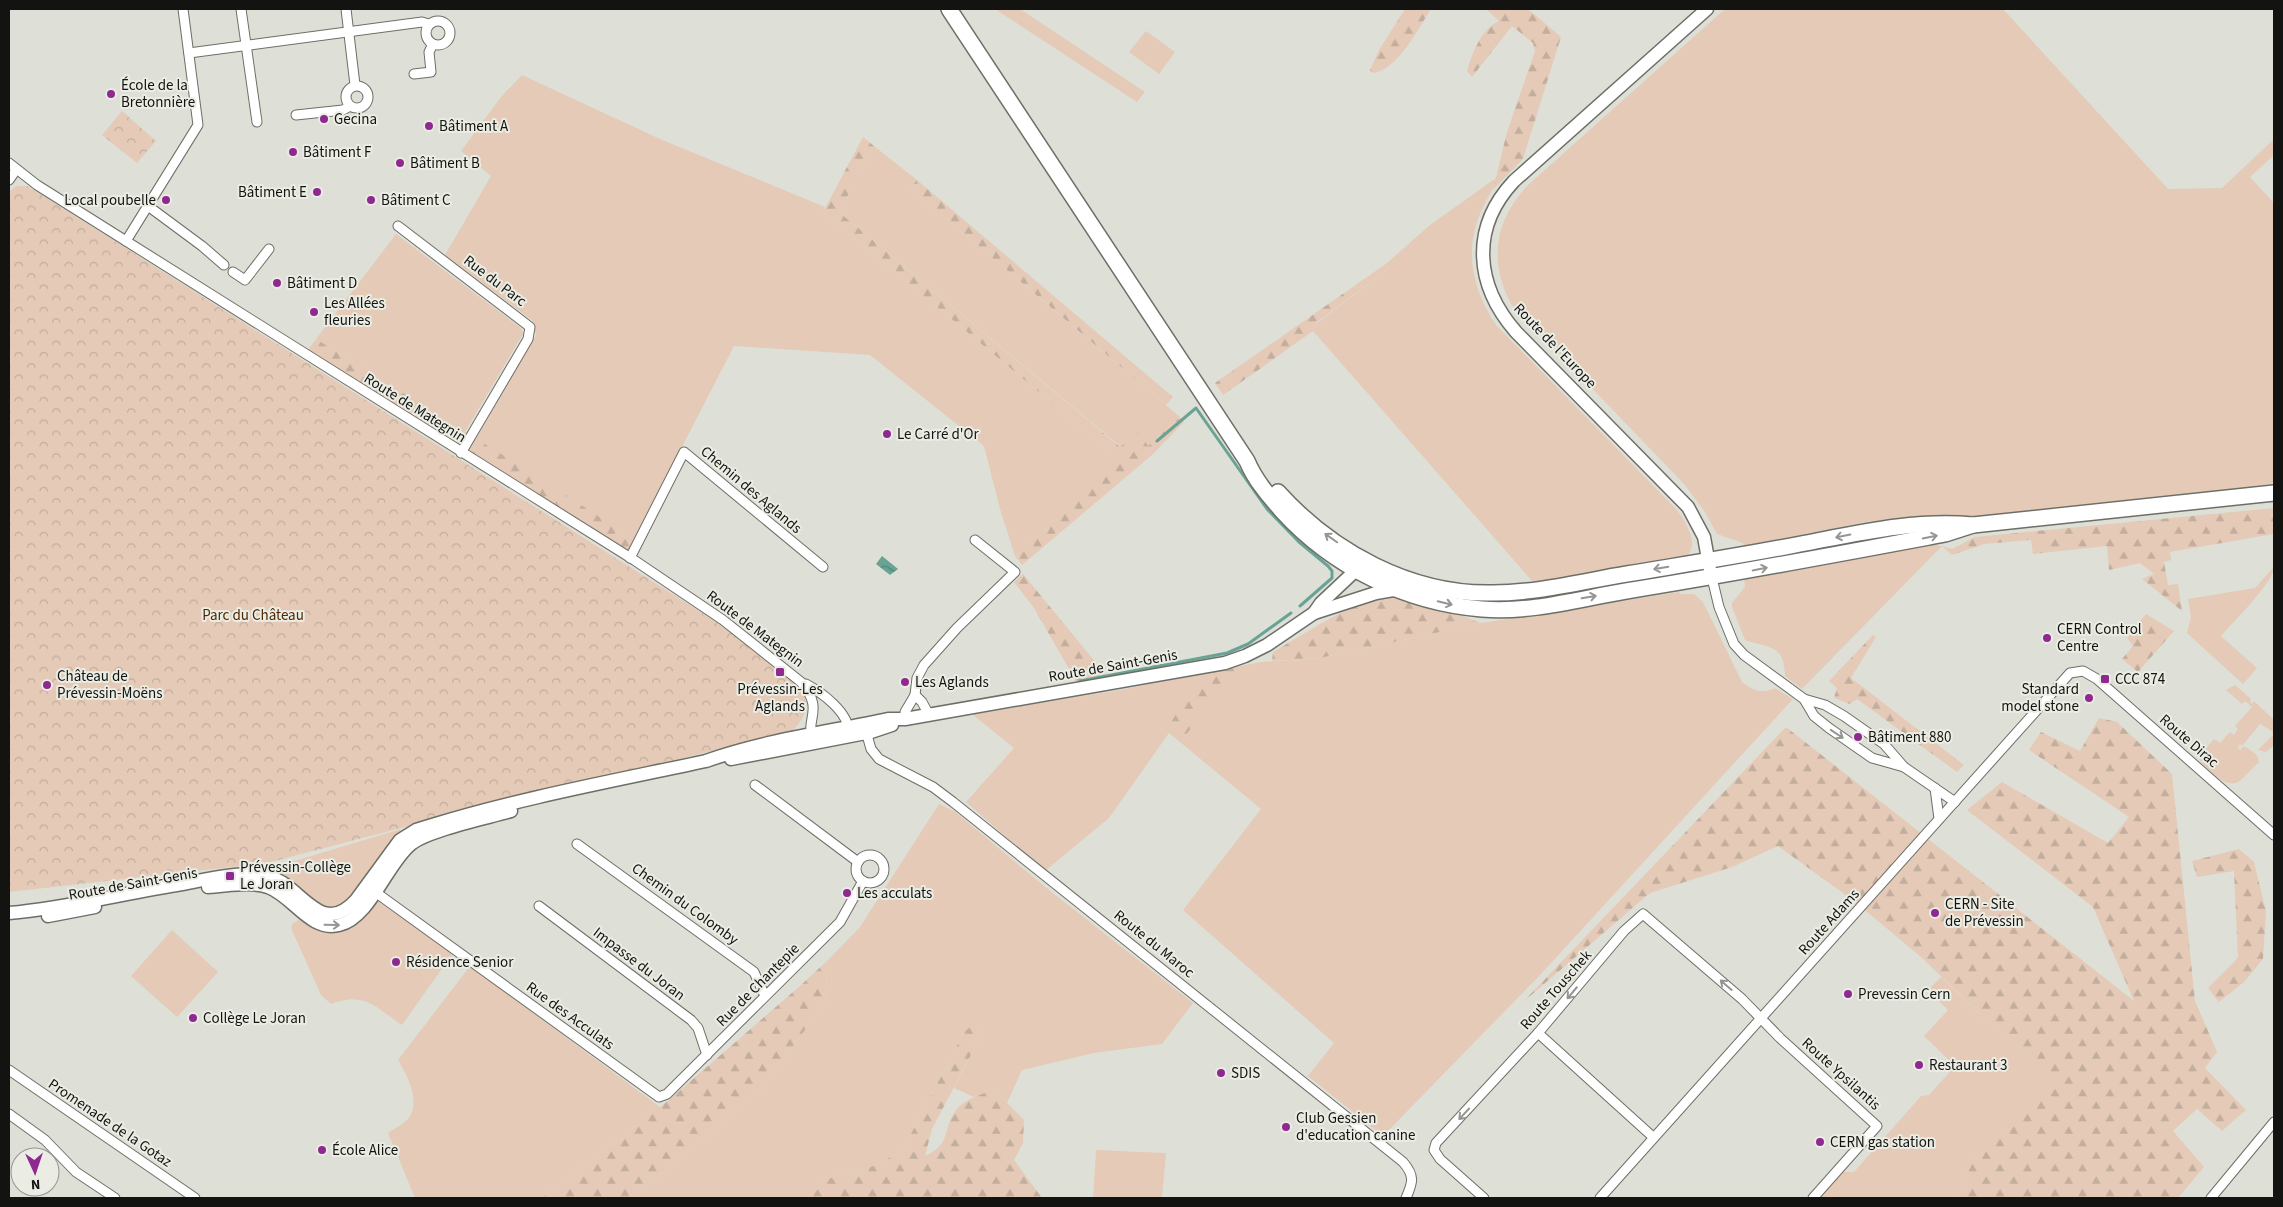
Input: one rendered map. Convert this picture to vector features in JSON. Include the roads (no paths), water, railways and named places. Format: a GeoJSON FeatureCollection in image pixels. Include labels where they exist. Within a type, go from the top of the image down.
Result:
{"type":"FeatureCollection","features":[{"type":"Feature","properties":{"kind":"main road"},"geometry":{"type":"LineString","coordinates":[[949,9],[1247,461],[1253,476],[1292,522],[1318,545],[1355,571],[1386,572],[1428,586],[1449,590],[1493,593],[1544,588],[1709,561],[1891,526],[1944,523],[1974,525],[2274,493]]}},
{"type":"Feature","properties":{"kind":"main road","name":"Route de l'Europe"},"geometry":{"type":"LineString","coordinates":[[1707,9],[1514,181],[1493,209],[1486,227],[1483,246],[1484,267],[1488,286],[1506,320],[1688,507],[1704,537],[1712,578]]}},
{"type":"Feature","properties":{"kind":"main road"},"geometry":{"type":"LineString","coordinates":[[1247,461],[1260,471],[1300,514],[1373,572],[1398,589],[1466,607],[1482,609],[1523,609],[1712,578],[1945,534],[1974,525]]}},
{"type":"Feature","properties":{"kind":"main road","name":"Route de Saint-Genis"},"geometry":{"type":"LineString","coordinates":[[1314,613],[1355,571]]}},
{"type":"Feature","properties":{"kind":"main road"},"geometry":{"type":"LineString","coordinates":[[1360,598],[1370,590],[1373,572]]}},
{"type":"Feature","properties":{"kind":"main road","name":"Route de Saint-Genis"},"geometry":{"type":"LineString","coordinates":[[9,913],[253,874],[267,876],[282,882],[315,910],[337,914],[349,908],[371,889],[403,852],[417,840],[547,801],[564,793],[706,761],[726,754],[865,729],[888,719],[905,719],[929,715],[1235,660],[1267,645],[1314,613],[1360,598],[1398,589]]}},
{"type":"Feature","properties":{"kind":"main road","name":"Route de Saint-Genis"},"geometry":{"type":"LineString","coordinates":[[9,922],[73,912],[176,891],[248,884],[271,888],[311,919],[331,926],[350,921],[358,914],[371,889]]}},
{"type":"Feature","properties":{"kind":"street"},"geometry":{"type":"LineString","coordinates":[[126,242],[198,125],[183,9]]}},
{"type":"Feature","properties":{"kind":"street"},"geometry":{"type":"LineString","coordinates":[[241,9],[256,122]]}},
{"type":"Feature","properties":{"kind":"street"},"geometry":{"type":"LineString","coordinates":[[346,9],[355,85]]}},
{"type":"Feature","properties":{"kind":"street"},"geometry":{"type":"LineString","coordinates":[[189,53],[246,44],[422,22],[429,24],[441,21],[450,29],[450,37],[445,44],[433,44],[426,38],[429,24]]}},
{"type":"Feature","properties":{"kind":"street"},"geometry":{"type":"LineString","coordinates":[[414,74],[432,72],[429,52],[433,44]]}},
{"type":"Feature","properties":{"kind":"street"},"geometry":{"type":"LineString","coordinates":[[296,115],[343,110],[350,106],[359,108],[367,104],[369,99],[367,90],[364,87],[355,85],[349,89],[346,96],[350,106]]}},
{"type":"Feature","properties":{"kind":"street"},"geometry":{"type":"LineString","coordinates":[[9,180],[12,166]]}},
{"type":"Feature","properties":{"kind":"street","name":"Route de Mategnin"},"geometry":{"type":"LineString","coordinates":[[12,166],[126,242],[630,558],[724,620],[801,682],[809,691],[814,702],[816,738]]}},
{"type":"Feature","properties":{"kind":"street"},"geometry":{"type":"LineString","coordinates":[[148,206],[202,246],[224,265]]}},
{"type":"Feature","properties":{"kind":"street","name":"Rue du Parc"},"geometry":{"type":"LineString","coordinates":[[398,226],[530,327],[528,339],[460,453]]}},
{"type":"Feature","properties":{"kind":"street"},"geometry":{"type":"LineString","coordinates":[[233,272],[245,280],[269,249]]}},
{"type":"Feature","properties":{"kind":"street","name":"Chemin des Aglands"},"geometry":{"type":"LineString","coordinates":[[630,558],[684,452],[824,567]]}},
{"type":"Feature","properties":{"kind":"street"},"geometry":{"type":"LineString","coordinates":[[905,719],[907,705],[915,695],[917,678],[924,665],[957,628],[1015,572],[975,540]]}},
{"type":"Feature","properties":{"kind":"street"},"geometry":{"type":"LineString","coordinates":[[1712,578],[1719,608],[1734,644],[1752,663],[1804,699],[1825,705],[1844,716],[1884,744],[1904,767],[1955,802]]}},
{"type":"Feature","properties":{"kind":"street","name":"Route Adams"},"geometry":{"type":"LineString","coordinates":[[1600,1198],[2070,673],[2083,671]]}},
{"type":"Feature","properties":{"kind":"street","name":"Route Dirac"},"geometry":{"type":"LineString","coordinates":[[2083,671],[2097,679],[2274,835]]}},
{"type":"Feature","properties":{"kind":"street","name":"Route de Mategnin"},"geometry":{"type":"LineString","coordinates":[[801,682],[816,690],[841,713],[847,732]]}},
{"type":"Feature","properties":{"kind":"street"},"geometry":{"type":"LineString","coordinates":[[915,695],[922,702],[929,715]]}},
{"type":"Feature","properties":{"kind":"street"},"geometry":{"type":"LineString","coordinates":[[1804,699],[1814,716],[1872,758],[1904,767]]}},
{"type":"Feature","properties":{"kind":"street","name":"Route du Maroc"},"geometry":{"type":"LineString","coordinates":[[865,729],[871,749],[879,759],[933,787],[953,802],[1403,1162],[1411,1172],[1412,1179],[1406,1198]]}},
{"type":"Feature","properties":{"kind":"street"},"geometry":{"type":"LineString","coordinates":[[755,785],[858,862]]}},
{"type":"Feature","properties":{"kind":"street"},"geometry":{"type":"LineString","coordinates":[[1935,788],[1939,819]]}},
{"type":"Feature","properties":{"kind":"street","name":"Chemin du Colomby"},"geometry":{"type":"LineString","coordinates":[[578,844],[754,972],[765,996]]}},
{"type":"Feature","properties":{"kind":"street"},"geometry":{"type":"LineString","coordinates":[[866,856],[879,859],[883,868],[878,880],[869,883],[863,881],[856,871],[858,862],[866,856]]}},
{"type":"Feature","properties":{"kind":"street","name":"Rue de Chantepie"},"geometry":{"type":"LineString","coordinates":[[659,1097],[667,1094],[840,922],[863,881]]}},
{"type":"Feature","properties":{"kind":"street","name":"Rue des Acculats"},"geometry":{"type":"LineString","coordinates":[[371,889],[659,1097]]}},
{"type":"Feature","properties":{"kind":"street","name":"Impasse du Joran"},"geometry":{"type":"LineString","coordinates":[[539,906],[691,1020],[698,1028],[707,1055]]}},
{"type":"Feature","properties":{"kind":"street","name":"Route Touschek"},"geometry":{"type":"LineString","coordinates":[[1484,1198],[1440,1159],[1434,1150],[1436,1143],[1538,1033],[1624,931],[1643,914],[1761,1018]]}},
{"type":"Feature","properties":{"kind":"street","name":"Route Ypsilantis"},"geometry":{"type":"LineString","coordinates":[[1761,1018],[1877,1126],[1813,1198]]}},
{"type":"Feature","properties":{"kind":"street"},"geometry":{"type":"LineString","coordinates":[[1538,1033],[1653,1137]]}},
{"type":"Feature","properties":{"kind":"street","name":"Promenade de la Gotaz"},"geometry":{"type":"LineString","coordinates":[[9,1070],[196,1198]]}},
{"type":"Feature","properties":{"kind":"street"},"geometry":{"type":"LineString","coordinates":[[9,1114],[45,1140],[76,1172],[115,1198]]}},
{"type":"Feature","properties":{"kind":"street"},"geometry":{"type":"LineString","coordinates":[[2211,1198],[2274,1122]]}},
{"type":"Feature","properties":{"kind":"water"},"geometry":{"type":"Polygon","coordinates":[[[882,556],[898,569],[890,575],[876,564],[882,556]]]}},
{"type":"Feature","properties":{"kind":"waterway"},"geometry":{"type":"LineString","coordinates":[[1157,441],[1196,408],[1267,509],[1299,542],[1332,571],[1332,578],[1300,606]]}},
{"type":"Feature","properties":{"kind":"waterway"},"geometry":{"type":"LineString","coordinates":[[1080,681],[1227,653],[1248,644],[1291,613]]}},
{"type":"Feature","properties":{"kind":"place","name":"École de la Bretonnière"},"geometry":{"type":"Point","coordinates":[111,94]}},
{"type":"Feature","properties":{"kind":"place","name":"Gecina"},"geometry":{"type":"Point","coordinates":[324,119]}},
{"type":"Feature","properties":{"kind":"place","name":"Bâtiment A"},"geometry":{"type":"Point","coordinates":[429,126]}},
{"type":"Feature","properties":{"kind":"place","name":"Bâtiment F"},"geometry":{"type":"Point","coordinates":[293,152]}},
{"type":"Feature","properties":{"kind":"place","name":"Bâtiment B"},"geometry":{"type":"Point","coordinates":[400,163]}},
{"type":"Feature","properties":{"kind":"place","name":"Bâtiment E"},"geometry":{"type":"Point","coordinates":[317,192]}},
{"type":"Feature","properties":{"kind":"place","name":"Local poubelle"},"geometry":{"type":"Point","coordinates":[166,200]}},
{"type":"Feature","properties":{"kind":"place","name":"Bâtiment C"},"geometry":{"type":"Point","coordinates":[371,200]}},
{"type":"Feature","properties":{"kind":"place","name":"Bâtiment D"},"geometry":{"type":"Point","coordinates":[277,283]}},
{"type":"Feature","properties":{"kind":"place","name":"Les Allées fleuries"},"geometry":{"type":"Point","coordinates":[314,312]}},
{"type":"Feature","properties":{"kind":"place","name":"Le Carré d'Or"},"geometry":{"type":"Point","coordinates":[887,434]}},
{"type":"Feature","properties":{"kind":"place","name":"CERN Control Centre"},"geometry":{"type":"Point","coordinates":[2047,638]}},
{"type":"Feature","properties":{"kind":"place","name":"Prévessin-Les Aglands"},"geometry":{"type":"Point","coordinates":[780,672]}},
{"type":"Feature","properties":{"kind":"place","name":"CCC 874"},"geometry":{"type":"Point","coordinates":[2105,679]}},
{"type":"Feature","properties":{"kind":"place","name":"Les Aglands"},"geometry":{"type":"Point","coordinates":[905,682]}},
{"type":"Feature","properties":{"kind":"place","name":"Château de Prévessin-Moëns"},"geometry":{"type":"Point","coordinates":[47,685]}},
{"type":"Feature","properties":{"kind":"place","name":"Standard model stone"},"geometry":{"type":"Point","coordinates":[2089,698]}},
{"type":"Feature","properties":{"kind":"place","name":"Bâtiment 880"},"geometry":{"type":"Point","coordinates":[1858,737]}},
{"type":"Feature","properties":{"kind":"place","name":"Prévessin-Collège Le Joran"},"geometry":{"type":"Point","coordinates":[230,876]}},
{"type":"Feature","properties":{"kind":"place","name":"Les acculats"},"geometry":{"type":"Point","coordinates":[847,893]}},
{"type":"Feature","properties":{"kind":"place","name":"CERN - Site de Prévessin"},"geometry":{"type":"Point","coordinates":[1935,913]}},
{"type":"Feature","properties":{"kind":"place","name":"Résidence Senior"},"geometry":{"type":"Point","coordinates":[396,962]}},
{"type":"Feature","properties":{"kind":"place","name":"Prevessin Cern"},"geometry":{"type":"Point","coordinates":[1848,994]}},
{"type":"Feature","properties":{"kind":"place","name":"Collège Le Joran"},"geometry":{"type":"Point","coordinates":[193,1018]}},
{"type":"Feature","properties":{"kind":"place","name":"Restaurant 3"},"geometry":{"type":"Point","coordinates":[1919,1065]}},
{"type":"Feature","properties":{"kind":"place","name":"SDIS"},"geometry":{"type":"Point","coordinates":[1221,1073]}},
{"type":"Feature","properties":{"kind":"place","name":"Club Gessien d'education canine"},"geometry":{"type":"Point","coordinates":[1286,1127]}},
{"type":"Feature","properties":{"kind":"place","name":"CERN gas station"},"geometry":{"type":"Point","coordinates":[1820,1142]}},
{"type":"Feature","properties":{"kind":"place","name":"École Alice"},"geometry":{"type":"Point","coordinates":[322,1150]}},
{"type":"Feature","properties":{"kind":"park label","name":"Parc du Château"},"geometry":{"type":"Point","coordinates":[253,615]}}]}
